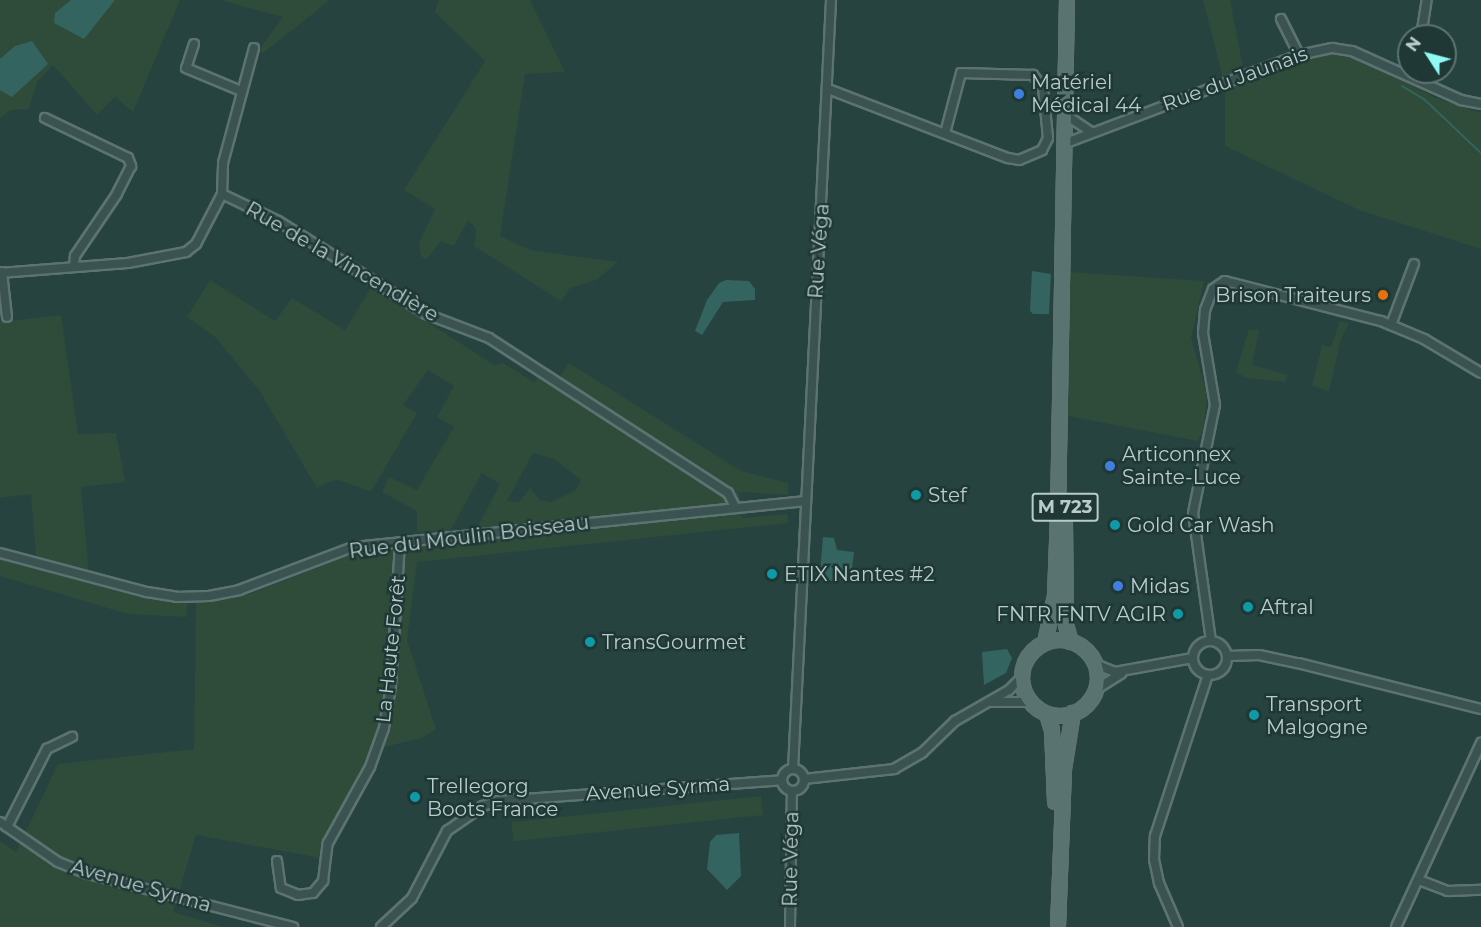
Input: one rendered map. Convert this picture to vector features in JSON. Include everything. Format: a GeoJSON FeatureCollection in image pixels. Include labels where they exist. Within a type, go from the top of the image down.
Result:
{"type":"FeatureCollection","features":[{"type":"Feature","properties":{"kind":"main road","name":"M 723"},"geometry":{"type":"LineString","coordinates":[[1045,643],[1055,596],[1066,143],[1067,0]]}},
{"type":"Feature","properties":{"kind":"main road","name":"M 723"},"geometry":{"type":"LineString","coordinates":[[1061,372],[1066,625],[1071,642]]}},
{"type":"Feature","properties":{"kind":"main road"},"geometry":{"type":"LineString","coordinates":[[1071,642],[1090,654],[1095,664],[1095,690],[1088,704],[1073,713],[1047,714],[1030,702],[1022,678],[1029,655],[1045,643],[1071,642]]}},
{"type":"Feature","properties":{"kind":"main road"},"geometry":{"type":"LineString","coordinates":[[1057,927],[1063,778],[1073,713]]}},
{"type":"Feature","properties":{"kind":"main road"},"geometry":{"type":"LineString","coordinates":[[1047,714],[1054,757],[1057,927]]}},
{"type":"Feature","properties":{"kind":"street","name":"Rue Véga"},"geometry":{"type":"LineString","coordinates":[[793,769],[831,0]]}},
{"type":"Feature","properties":{"kind":"street"},"geometry":{"type":"LineString","coordinates":[[1423,24],[1427,0]]}},
{"type":"Feature","properties":{"kind":"street"},"geometry":{"type":"LineString","coordinates":[[1281,19],[1299,55]]}},
{"type":"Feature","properties":{"kind":"street"},"geometry":{"type":"LineString","coordinates":[[194,44],[186,68],[241,91]]}},
{"type":"Feature","properties":{"kind":"street"},"geometry":{"type":"LineString","coordinates":[[222,194],[223,163],[254,48]]}},
{"type":"Feature","properties":{"kind":"street","name":"Rue du Jaunais"},"geometry":{"type":"LineString","coordinates":[[1066,143],[1090,131],[1299,55],[1341,48],[1397,69]]}},
{"type":"Feature","properties":{"kind":"street"},"geometry":{"type":"LineString","coordinates":[[828,89],[945,134],[1008,158],[1034,156],[1042,150],[1048,138],[1043,87],[1033,75],[960,73],[945,134]]}},
{"type":"Feature","properties":{"kind":"street","name":"Rue du Jaunais"},"geometry":{"type":"LineString","coordinates":[[1431,84],[1461,100],[1481,104]]}},
{"type":"Feature","properties":{"kind":"street"},"geometry":{"type":"LineString","coordinates":[[1066,115],[1090,131]]}},
{"type":"Feature","properties":{"kind":"street"},"geometry":{"type":"LineString","coordinates":[[45,118],[128,158],[131,166],[117,194],[75,256],[74,266]]}},
{"type":"Feature","properties":{"kind":"street","name":"Rue de la Vincendière"},"geometry":{"type":"LineString","coordinates":[[1,272],[128,263],[186,252],[204,231],[222,194],[278,221],[426,314],[489,338],[729,493],[735,507]]}},
{"type":"Feature","properties":{"kind":"street"},"geometry":{"type":"LineString","coordinates":[[1391,326],[1414,264]]}},
{"type":"Feature","properties":{"kind":"street"},"geometry":{"type":"LineString","coordinates":[[1,272],[7,317]]}},
{"type":"Feature","properties":{"kind":"street"},"geometry":{"type":"LineString","coordinates":[[1211,641],[1193,513],[1215,405],[1203,333],[1205,310],[1213,290],[1226,281],[1253,286],[1391,326],[1424,339],[1481,373]]}},
{"type":"Feature","properties":{"kind":"street","name":"Rue du Moulin Boisseau"},"geometry":{"type":"LineString","coordinates":[[0,553],[177,597],[238,590],[353,547],[735,507],[805,505]]}},
{"type":"Feature","properties":{"kind":"street","name":"La Haute Forêt"},"geometry":{"type":"LineString","coordinates":[[277,861],[281,888],[298,895],[313,892],[323,881],[328,843],[370,767],[384,728],[391,686],[400,543]]}},
{"type":"Feature","properties":{"kind":"street"},"geometry":{"type":"LineString","coordinates":[[1193,658],[1199,671],[1208,675],[1222,670],[1227,656],[1223,648],[1211,641]]}},
{"type":"Feature","properties":{"kind":"street"},"geometry":{"type":"LineString","coordinates":[[1193,658],[1199,646],[1211,641]]}},
{"type":"Feature","properties":{"kind":"street"},"geometry":{"type":"LineString","coordinates":[[1227,656],[1259,655],[1298,663],[1481,709]]}},
{"type":"Feature","properties":{"kind":"street"},"geometry":{"type":"LineString","coordinates":[[1095,664],[1110,672],[1133,670],[1193,658]]}},
{"type":"Feature","properties":{"kind":"street"},"geometry":{"type":"LineString","coordinates":[[1095,690],[1111,678],[1133,670]]}},
{"type":"Feature","properties":{"kind":"street"},"geometry":{"type":"LineString","coordinates":[[1178,927],[1159,883],[1154,860],[1155,836],[1208,675]]}},
{"type":"Feature","properties":{"kind":"street"},"geometry":{"type":"LineString","coordinates":[[782,780],[784,773],[793,769],[804,779],[894,769],[922,753],[955,721],[1009,690],[1022,678]]}},
{"type":"Feature","properties":{"kind":"street"},"geometry":{"type":"LineString","coordinates":[[983,704],[1030,702]]}},
{"type":"Feature","properties":{"kind":"street"},"geometry":{"type":"LineString","coordinates":[[3,824],[47,749],[72,737]]}},
{"type":"Feature","properties":{"kind":"street"},"geometry":{"type":"LineString","coordinates":[[1396,927],[1481,743]]}},
{"type":"Feature","properties":{"kind":"street","name":"Rue Véga"},"geometry":{"type":"LineString","coordinates":[[782,780],[784,786],[792,791],[799,789],[804,779]]}},
{"type":"Feature","properties":{"kind":"street","name":"Avenue Syrma"},"geometry":{"type":"LineString","coordinates":[[381,927],[412,898],[447,831],[483,806],[498,801],[782,780]]}},
{"type":"Feature","properties":{"kind":"street","name":"Rue Véga"},"geometry":{"type":"LineString","coordinates":[[789,927],[792,791]]}},
{"type":"Feature","properties":{"kind":"street","name":"Avenue Syrma"},"geometry":{"type":"LineString","coordinates":[[3,824],[58,862],[88,874],[292,927]]}},
{"type":"Feature","properties":{"kind":"street"},"geometry":{"type":"LineString","coordinates":[[1419,880],[1448,891],[1481,890]]}},
{"type":"Feature","properties":{"kind":"green space"},"geometry":{"type":"Polygon","coordinates":[[[0,0],[180,0],[133,112],[115,97],[97,115],[53,65],[37,82],[29,109],[11,110],[0,118],[0,0]]]}},
{"type":"Feature","properties":{"kind":"green space"},"geometry":{"type":"Polygon","coordinates":[[[220,0],[330,0],[263,53],[259,50],[283,17],[220,0]]]}},
{"type":"Feature","properties":{"kind":"green space"},"geometry":{"type":"Polygon","coordinates":[[[439,0],[530,0],[565,72],[525,74],[500,236],[530,250],[618,262],[596,280],[570,288],[561,301],[474,246],[476,229],[468,220],[454,246],[441,241],[426,260],[421,256],[419,243],[435,209],[404,190],[485,61],[435,12],[439,0]]]}},
{"type":"Feature","properties":{"kind":"green space"},"geometry":{"type":"Polygon","coordinates":[[[1203,0],[1230,0],[1244,72],[1223,79],[1203,0]]]}},
{"type":"Feature","properties":{"kind":"green space"},"geometry":{"type":"Polygon","coordinates":[[[1331,52],[1364,61],[1397,78],[1397,84],[1409,84],[1436,98],[1481,113],[1481,249],[1359,210],[1225,146],[1225,87],[1298,59],[1331,52]]]}},
{"type":"Feature","properties":{"kind":"green space"},"geometry":{"type":"Polygon","coordinates":[[[1070,272],[1204,281],[1191,338],[1207,394],[1204,429],[1198,441],[1068,416],[1070,272]]]}},
{"type":"Feature","properties":{"kind":"green space"},"geometry":{"type":"Polygon","coordinates":[[[210,280],[275,321],[292,298],[345,330],[372,286],[494,365],[503,363],[534,382],[543,369],[559,378],[569,363],[741,471],[788,483],[788,495],[739,492],[742,518],[787,514],[789,523],[417,562],[407,640],[436,729],[422,738],[384,747],[335,843],[331,860],[196,835],[173,912],[223,927],[0,927],[0,841],[16,852],[58,764],[194,749],[196,601],[250,594],[350,555],[471,539],[500,484],[482,473],[450,531],[417,532],[417,511],[382,492],[389,477],[417,490],[454,427],[437,417],[454,386],[428,370],[403,405],[417,413],[371,492],[336,479],[317,488],[259,390],[215,337],[187,317],[210,280]],[[533,453],[507,501],[519,502],[530,488],[540,500],[551,502],[576,490],[581,480],[554,459],[533,453]]]}},
{"type":"Feature","properties":{"kind":"green space"},"geometry":{"type":"Polygon","coordinates":[[[61,315],[78,434],[116,433],[125,482],[81,487],[89,573],[36,556],[31,494],[0,498],[0,322],[61,315]]]}},
{"type":"Feature","properties":{"kind":"green space"},"geometry":{"type":"Polygon","coordinates":[[[1340,321],[1349,323],[1341,339],[1329,391],[1312,386],[1322,345],[1331,347],[1340,321]]]}},
{"type":"Feature","properties":{"kind":"green space"},"geometry":{"type":"Polygon","coordinates":[[[1249,329],[1259,330],[1252,365],[1288,375],[1285,382],[1246,378],[1236,372],[1249,329]]]}},
{"type":"Feature","properties":{"kind":"green space"},"geometry":{"type":"Polygon","coordinates":[[[0,559],[146,599],[188,601],[186,617],[128,614],[0,576],[0,559]]]}},
{"type":"Feature","properties":{"kind":"green space"},"geometry":{"type":"Polygon","coordinates":[[[761,796],[763,815],[513,841],[511,822],[761,796]]]}},
{"type":"Feature","properties":{"kind":"water"},"geometry":{"type":"Polygon","coordinates":[[[71,0],[115,0],[84,39],[54,23],[55,13],[71,0]]]}},
{"type":"Feature","properties":{"kind":"water"},"geometry":{"type":"Polygon","coordinates":[[[32,41],[48,64],[12,97],[0,90],[0,59],[15,46],[32,41]]]}},
{"type":"Feature","properties":{"kind":"water"},"geometry":{"type":"Polygon","coordinates":[[[1032,271],[1051,274],[1049,314],[1033,314],[1030,311],[1032,271]]]}},
{"type":"Feature","properties":{"kind":"water"},"geometry":{"type":"Polygon","coordinates":[[[726,280],[749,281],[755,289],[755,300],[723,302],[702,335],[695,331],[707,300],[719,283],[726,280]]]}},
{"type":"Feature","properties":{"kind":"water"},"geometry":{"type":"Polygon","coordinates":[[[823,537],[834,538],[837,550],[854,552],[852,568],[831,581],[823,580],[820,573],[823,537]]]}},
{"type":"Feature","properties":{"kind":"water"},"geometry":{"type":"Polygon","coordinates":[[[1007,649],[1012,658],[1006,673],[984,685],[982,652],[1007,649]]]}},
{"type":"Feature","properties":{"kind":"water"},"geometry":{"type":"Polygon","coordinates":[[[739,833],[741,876],[727,890],[707,869],[710,842],[716,835],[739,833]]]}},
{"type":"Feature","properties":{"kind":"waterway"},"geometry":{"type":"LineString","coordinates":[[1402,86],[1424,99],[1481,153]]}},
{"type":"Feature","properties":{"kind":"place","name":"Matériel Médical 44"},"geometry":{"type":"Point","coordinates":[1019,94]}},
{"type":"Feature","properties":{"kind":"place","name":"Brison Traiteurs"},"geometry":{"type":"Point","coordinates":[1383,295]}},
{"type":"Feature","properties":{"kind":"place","name":"Articonnex Sainte-Luce"},"geometry":{"type":"Point","coordinates":[1110,466]}},
{"type":"Feature","properties":{"kind":"place","name":"Stef"},"geometry":{"type":"Point","coordinates":[916,495]}},
{"type":"Feature","properties":{"kind":"place","name":"Gold Car Wash"},"geometry":{"type":"Point","coordinates":[1115,525]}},
{"type":"Feature","properties":{"kind":"place","name":"ETIX Nantes #2"},"geometry":{"type":"Point","coordinates":[772,574]}},
{"type":"Feature","properties":{"kind":"place","name":"Midas"},"geometry":{"type":"Point","coordinates":[1118,586]}},
{"type":"Feature","properties":{"kind":"place","name":"Aftral"},"geometry":{"type":"Point","coordinates":[1248,607]}},
{"type":"Feature","properties":{"kind":"place","name":"FNTR FNTV AGIR"},"geometry":{"type":"Point","coordinates":[1178,614]}},
{"type":"Feature","properties":{"kind":"place","name":"TransGourmet"},"geometry":{"type":"Point","coordinates":[590,642]}},
{"type":"Feature","properties":{"kind":"place","name":"Transport Malgogne"},"geometry":{"type":"Point","coordinates":[1254,715]}},
{"type":"Feature","properties":{"kind":"place","name":"Trellegorg Boots France"},"geometry":{"type":"Point","coordinates":[415,797]}}]}
